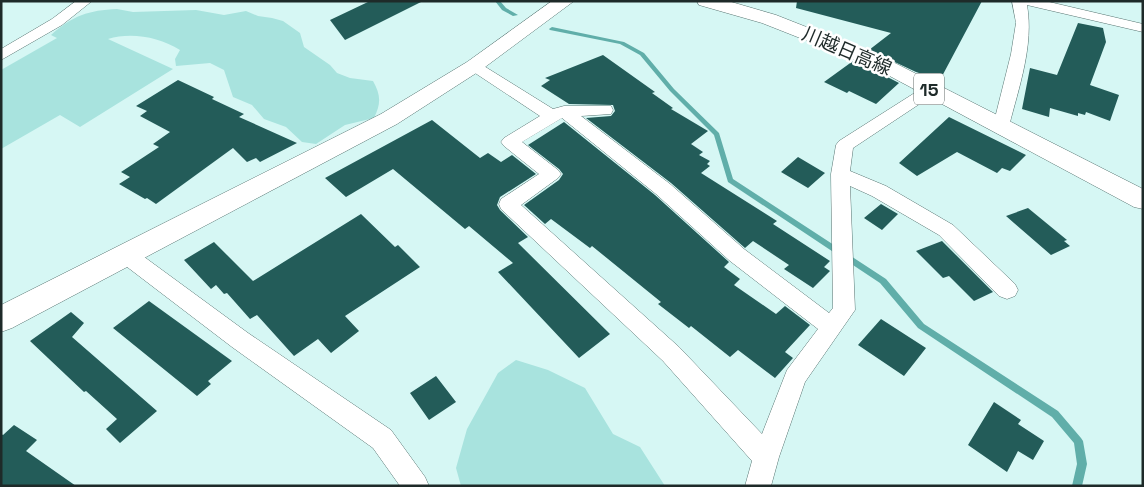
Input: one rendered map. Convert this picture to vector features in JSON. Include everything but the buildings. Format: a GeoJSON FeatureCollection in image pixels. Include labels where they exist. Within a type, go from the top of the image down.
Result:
{"type":"FeatureCollection","features":[{"type":"Feature","properties":{"kind":"street"},"geometry":{"type":"LineString","coordinates":[[1,56],[57,22],[85,1]]}},
{"type":"Feature","properties":{"kind":"street"},"geometry":{"type":"LineString","coordinates":[[1,319],[389,119],[474,66],[565,1]]}},
{"type":"Feature","properties":{"kind":"street","name":"川越日高線"},"geometry":{"type":"LineString","coordinates":[[706,1],[769,20],[878,62],[1143,200]]}},
{"type":"Feature","properties":{"kind":"street"},"geometry":{"type":"LineString","coordinates":[[1001,126],[1019,54],[1023,23],[1019,1]]}},
{"type":"Feature","properties":{"kind":"street"},"geometry":{"type":"LineString","coordinates":[[1026,1],[1143,28]]}},
{"type":"Feature","properties":{"kind":"street"},"geometry":{"type":"LineString","coordinates":[[474,66],[558,113],[664,189],[737,255],[838,319]]}},
{"type":"Feature","properties":{"kind":"street"},"geometry":{"type":"LineString","coordinates":[[758,486],[766,457],[795,377],[838,319],[843,234],[840,174],[845,145],[930,90]]}},
{"type":"Feature","properties":{"kind":"street"},"geometry":{"type":"LineString","coordinates":[[605,110],[558,113],[510,142],[552,174],[508,204],[672,354],[766,457]]}},
{"type":"Feature","properties":{"kind":"street"},"geometry":{"type":"LineString","coordinates":[[840,174],[879,191],[946,230],[1007,290]]}},
{"type":"Feature","properties":{"kind":"street"},"geometry":{"type":"LineString","coordinates":[[125,254],[240,340],[382,439],[416,486]]}},
{"type":"Feature","properties":{"kind":"shaded area"},"geometry":{"type":"Polygon","coordinates":[[[117,9],[133,12],[196,10],[224,15],[246,11],[258,16],[283,21],[300,33],[304,47],[330,65],[337,73],[350,78],[373,81],[378,91],[379,100],[374,118],[345,125],[316,144],[302,142],[286,127],[264,119],[252,105],[233,97],[224,70],[210,63],[176,66],[175,59],[180,50],[154,39],[126,36],[108,39],[173,69],[80,127],[60,115],[1,149],[1,70],[57,38],[51,35],[66,23],[81,15],[117,9]]]}},
{"type":"Feature","properties":{"kind":"shaded area"},"geometry":{"type":"Polygon","coordinates":[[[516,360],[548,370],[585,388],[613,434],[640,447],[665,486],[461,486],[456,468],[467,429],[498,373],[516,360]]]}},
{"type":"Feature","properties":{"kind":"waterway"},"geometry":{"type":"LineString","coordinates":[[497,1],[504,9],[515,15]]}},
{"type":"Feature","properties":{"kind":"waterway"},"geometry":{"type":"LineString","coordinates":[[552,29],[622,43],[642,54],[672,90],[717,134],[730,180],[883,281],[921,326],[1055,414],[1078,441],[1082,464],[1077,486]]}}]}
